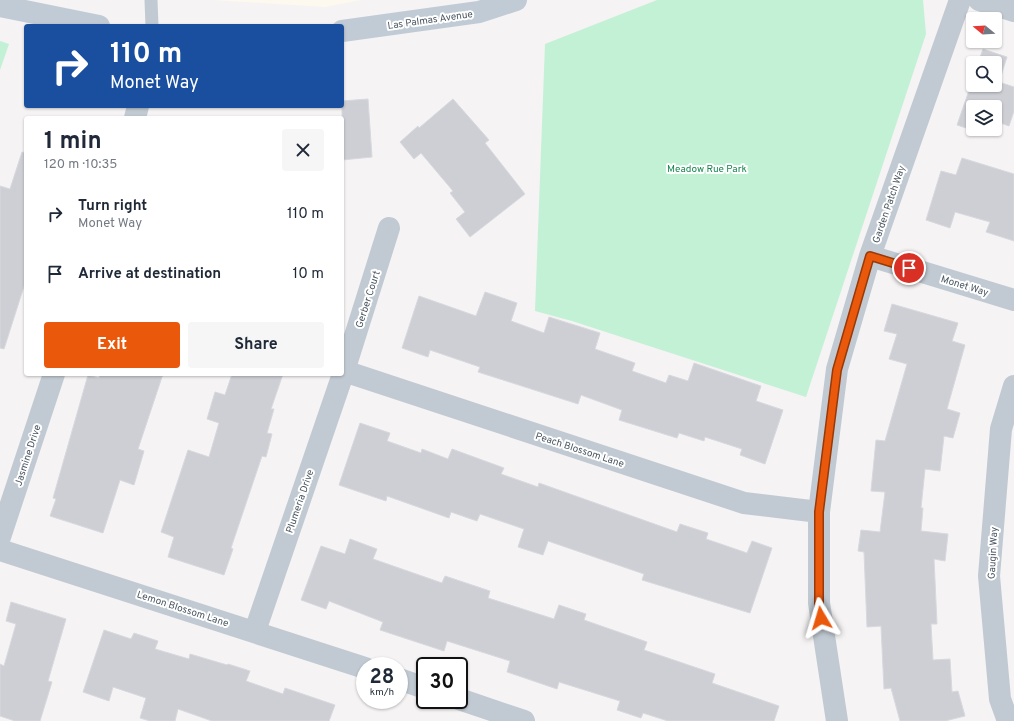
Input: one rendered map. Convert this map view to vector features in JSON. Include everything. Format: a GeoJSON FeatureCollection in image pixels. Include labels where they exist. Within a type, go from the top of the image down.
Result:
{"type":"FeatureCollection","features":[{"type":"Feature","properties":{"kind":"street","name":"Las Palmas Avenue"},"geometry":{"type":"LineString","coordinates":[[344,31],[479,12],[516,0]]}},
{"type":"Feature","properties":{"kind":"street","name":"Garden Patch Way"},"geometry":{"type":"LineString","coordinates":[[837,721],[819,604],[819,512],[837,370],[870,256],[960,0]]}},
{"type":"Feature","properties":{"kind":"street"},"geometry":{"type":"LineString","coordinates":[[979,0],[1014,11]]}},
{"type":"Feature","properties":{"kind":"street"},"geometry":{"type":"LineString","coordinates":[[0,6],[89,24]]}},
{"type":"Feature","properties":{"kind":"street","name":"Gerber Court"},"geometry":{"type":"LineString","coordinates":[[344,370],[389,228]]}},
{"type":"Feature","properties":{"kind":"street","name":"Monet Way"},"geometry":{"type":"LineString","coordinates":[[870,256],[1014,300]]}},
{"type":"Feature","properties":{"kind":"street","name":"Peach Blossom Lane"},"geometry":{"type":"LineString","coordinates":[[344,370],[744,503],[819,512]]}},
{"type":"Feature","properties":{"kind":"street","name":"Jasmine Drive"},"geometry":{"type":"LineString","coordinates":[[0,537],[53,376]]}},
{"type":"Feature","properties":{"kind":"street","name":"Plumeria Drive"},"geometry":{"type":"LineString","coordinates":[[255,631],[342,376]]}},
{"type":"Feature","properties":{"kind":"street","name":"Gaugin Way"},"geometry":{"type":"LineString","coordinates":[[1008,721],[1000,699],[989,576],[1001,429],[1014,386]]}},
{"type":"Feature","properties":{"kind":"street","name":"Lemon Blossom Lane"},"geometry":{"type":"LineString","coordinates":[[0,550],[255,631],[356,665]]}},
{"type":"Feature","properties":{"kind":"street"},"geometry":{"type":"LineString","coordinates":[[468,702],[524,721]]}},
{"type":"Feature","properties":{"kind":"lane"},"geometry":{"type":"LineString","coordinates":[[151,0],[152,24]]}},
{"type":"Feature","properties":{"kind":"shaded area"},"geometry":{"type":"Polygon","coordinates":[[[213,0],[361,0],[325,7],[213,0]]]}},
{"type":"Feature","properties":{"kind":"green space","name":"Meadow Rue Park"},"geometry":{"type":"Polygon","coordinates":[[[657,0],[923,0],[926,34],[806,397],[572,321],[535,311],[545,44],[657,0]]]}},
{"type":"Feature","properties":{"kind":"green space"},"geometry":{"type":"Polygon","coordinates":[[[0,41],[9,44],[0,70],[0,41]]]}},
{"type":"Feature","properties":{"kind":"building"},"geometry":{"type":"Polygon","coordinates":[[[983,49],[1007,57],[1002,73],[1002,56],[980,56],[983,49]]]}},
{"type":"Feature","properties":{"kind":"building"},"geometry":{"type":"Polygon","coordinates":[[[1002,83],[1014,87],[1014,111],[1009,126],[1002,124],[1002,100],[966,100],[966,128],[957,125],[968,92],[1002,92],[1002,83]]]}},
{"type":"Feature","properties":{"kind":"building"},"geometry":{"type":"Polygon","coordinates":[[[368,99],[372,157],[344,160],[344,116],[342,116],[342,108],[344,108],[344,101],[368,99]]]}},
{"type":"Feature","properties":{"kind":"building"},"geometry":{"type":"Polygon","coordinates":[[[453,99],[489,140],[485,143],[525,194],[470,237],[456,219],[465,212],[450,193],[453,191],[421,153],[414,159],[400,142],[453,99]]]}},
{"type":"Feature","properties":{"kind":"building"},"geometry":{"type":"Polygon","coordinates":[[[22,152],[24,152],[24,286],[4,349],[0,348],[0,186],[10,189],[22,152]]]}},
{"type":"Feature","properties":{"kind":"building"},"geometry":{"type":"Polygon","coordinates":[[[962,158],[1014,174],[1014,241],[986,232],[990,222],[955,212],[950,228],[926,220],[941,171],[956,175],[962,158]]]}},
{"type":"Feature","properties":{"kind":"building"},"geometry":{"type":"Polygon","coordinates":[[[485,292],[517,303],[511,321],[544,333],[549,317],[600,333],[595,349],[635,363],[632,371],[666,383],[669,375],[688,381],[694,363],[761,386],[756,401],[783,410],[765,464],[740,455],[742,449],[705,437],[704,441],[679,433],[677,438],[619,420],[622,410],[581,395],[578,404],[478,372],[480,367],[430,350],[428,357],[402,348],[419,296],[476,316],[485,292]]]}},
{"type":"Feature","properties":{"kind":"building"},"geometry":{"type":"Polygon","coordinates":[[[892,304],[958,323],[952,341],[965,345],[947,409],[960,413],[953,438],[944,436],[940,471],[925,469],[921,508],[923,508],[921,531],[948,534],[945,561],[934,559],[937,624],[931,624],[933,660],[950,659],[952,692],[958,691],[965,716],[945,721],[900,721],[891,688],[884,689],[881,626],[867,627],[864,552],[858,551],[861,530],[880,532],[885,492],[871,491],[876,440],[885,441],[907,364],[889,359],[897,334],[884,331],[892,304]]]}},
{"type":"Feature","properties":{"kind":"building"},"geometry":{"type":"Polygon","coordinates":[[[88,376],[99,378],[100,376],[162,376],[138,449],[144,451],[134,485],[120,480],[103,533],[50,516],[56,499],[53,498],[88,376]]]}},
{"type":"Feature","properties":{"kind":"building"},"geometry":{"type":"Polygon","coordinates":[[[231,376],[282,376],[271,409],[274,409],[267,433],[272,434],[266,457],[262,456],[231,548],[233,549],[224,575],[168,557],[174,537],[161,532],[188,450],[209,457],[219,423],[207,419],[215,392],[225,395],[231,376]]]}},
{"type":"Feature","properties":{"kind":"building"},"geometry":{"type":"Polygon","coordinates":[[[360,423],[390,433],[387,441],[421,453],[422,449],[448,459],[452,449],[504,468],[501,474],[538,487],[539,483],[677,532],[680,524],[708,533],[706,539],[747,553],[752,541],[772,548],[750,613],[642,580],[644,574],[548,541],[543,555],[518,547],[524,529],[480,514],[477,521],[451,512],[449,518],[387,496],[386,501],[339,485],[360,423]]]}},
{"type":"Feature","properties":{"kind":"building"},"geometry":{"type":"Polygon","coordinates":[[[350,539],[377,549],[373,559],[442,583],[445,576],[490,591],[488,598],[554,619],[559,605],[586,614],[584,620],[647,642],[644,650],[715,674],[712,683],[779,706],[774,721],[668,721],[643,713],[641,718],[617,710],[620,701],[559,682],[557,689],[507,672],[510,661],[447,641],[444,651],[380,630],[383,622],[329,601],[326,609],[301,600],[321,546],[345,554],[350,539]]]}},
{"type":"Feature","properties":{"kind":"building"},"geometry":{"type":"Polygon","coordinates":[[[11,602],[66,619],[48,681],[52,682],[40,721],[15,721],[0,716],[0,664],[4,666],[16,624],[6,621],[11,602]]]}},
{"type":"Feature","properties":{"kind":"building"},"geometry":{"type":"Polygon","coordinates":[[[104,630],[131,639],[134,633],[158,641],[155,649],[189,659],[190,654],[227,665],[228,664],[250,671],[246,681],[283,694],[285,688],[335,705],[329,721],[212,721],[178,709],[175,721],[150,721],[140,718],[146,698],[113,687],[109,701],[83,692],[104,630]]]}},
{"type":"Feature","properties":{"kind":"route"},"geometry":{"type":"LineString","coordinates":[[821,618],[819,604],[819,512],[837,370],[870,256],[909,268]]}}]}
